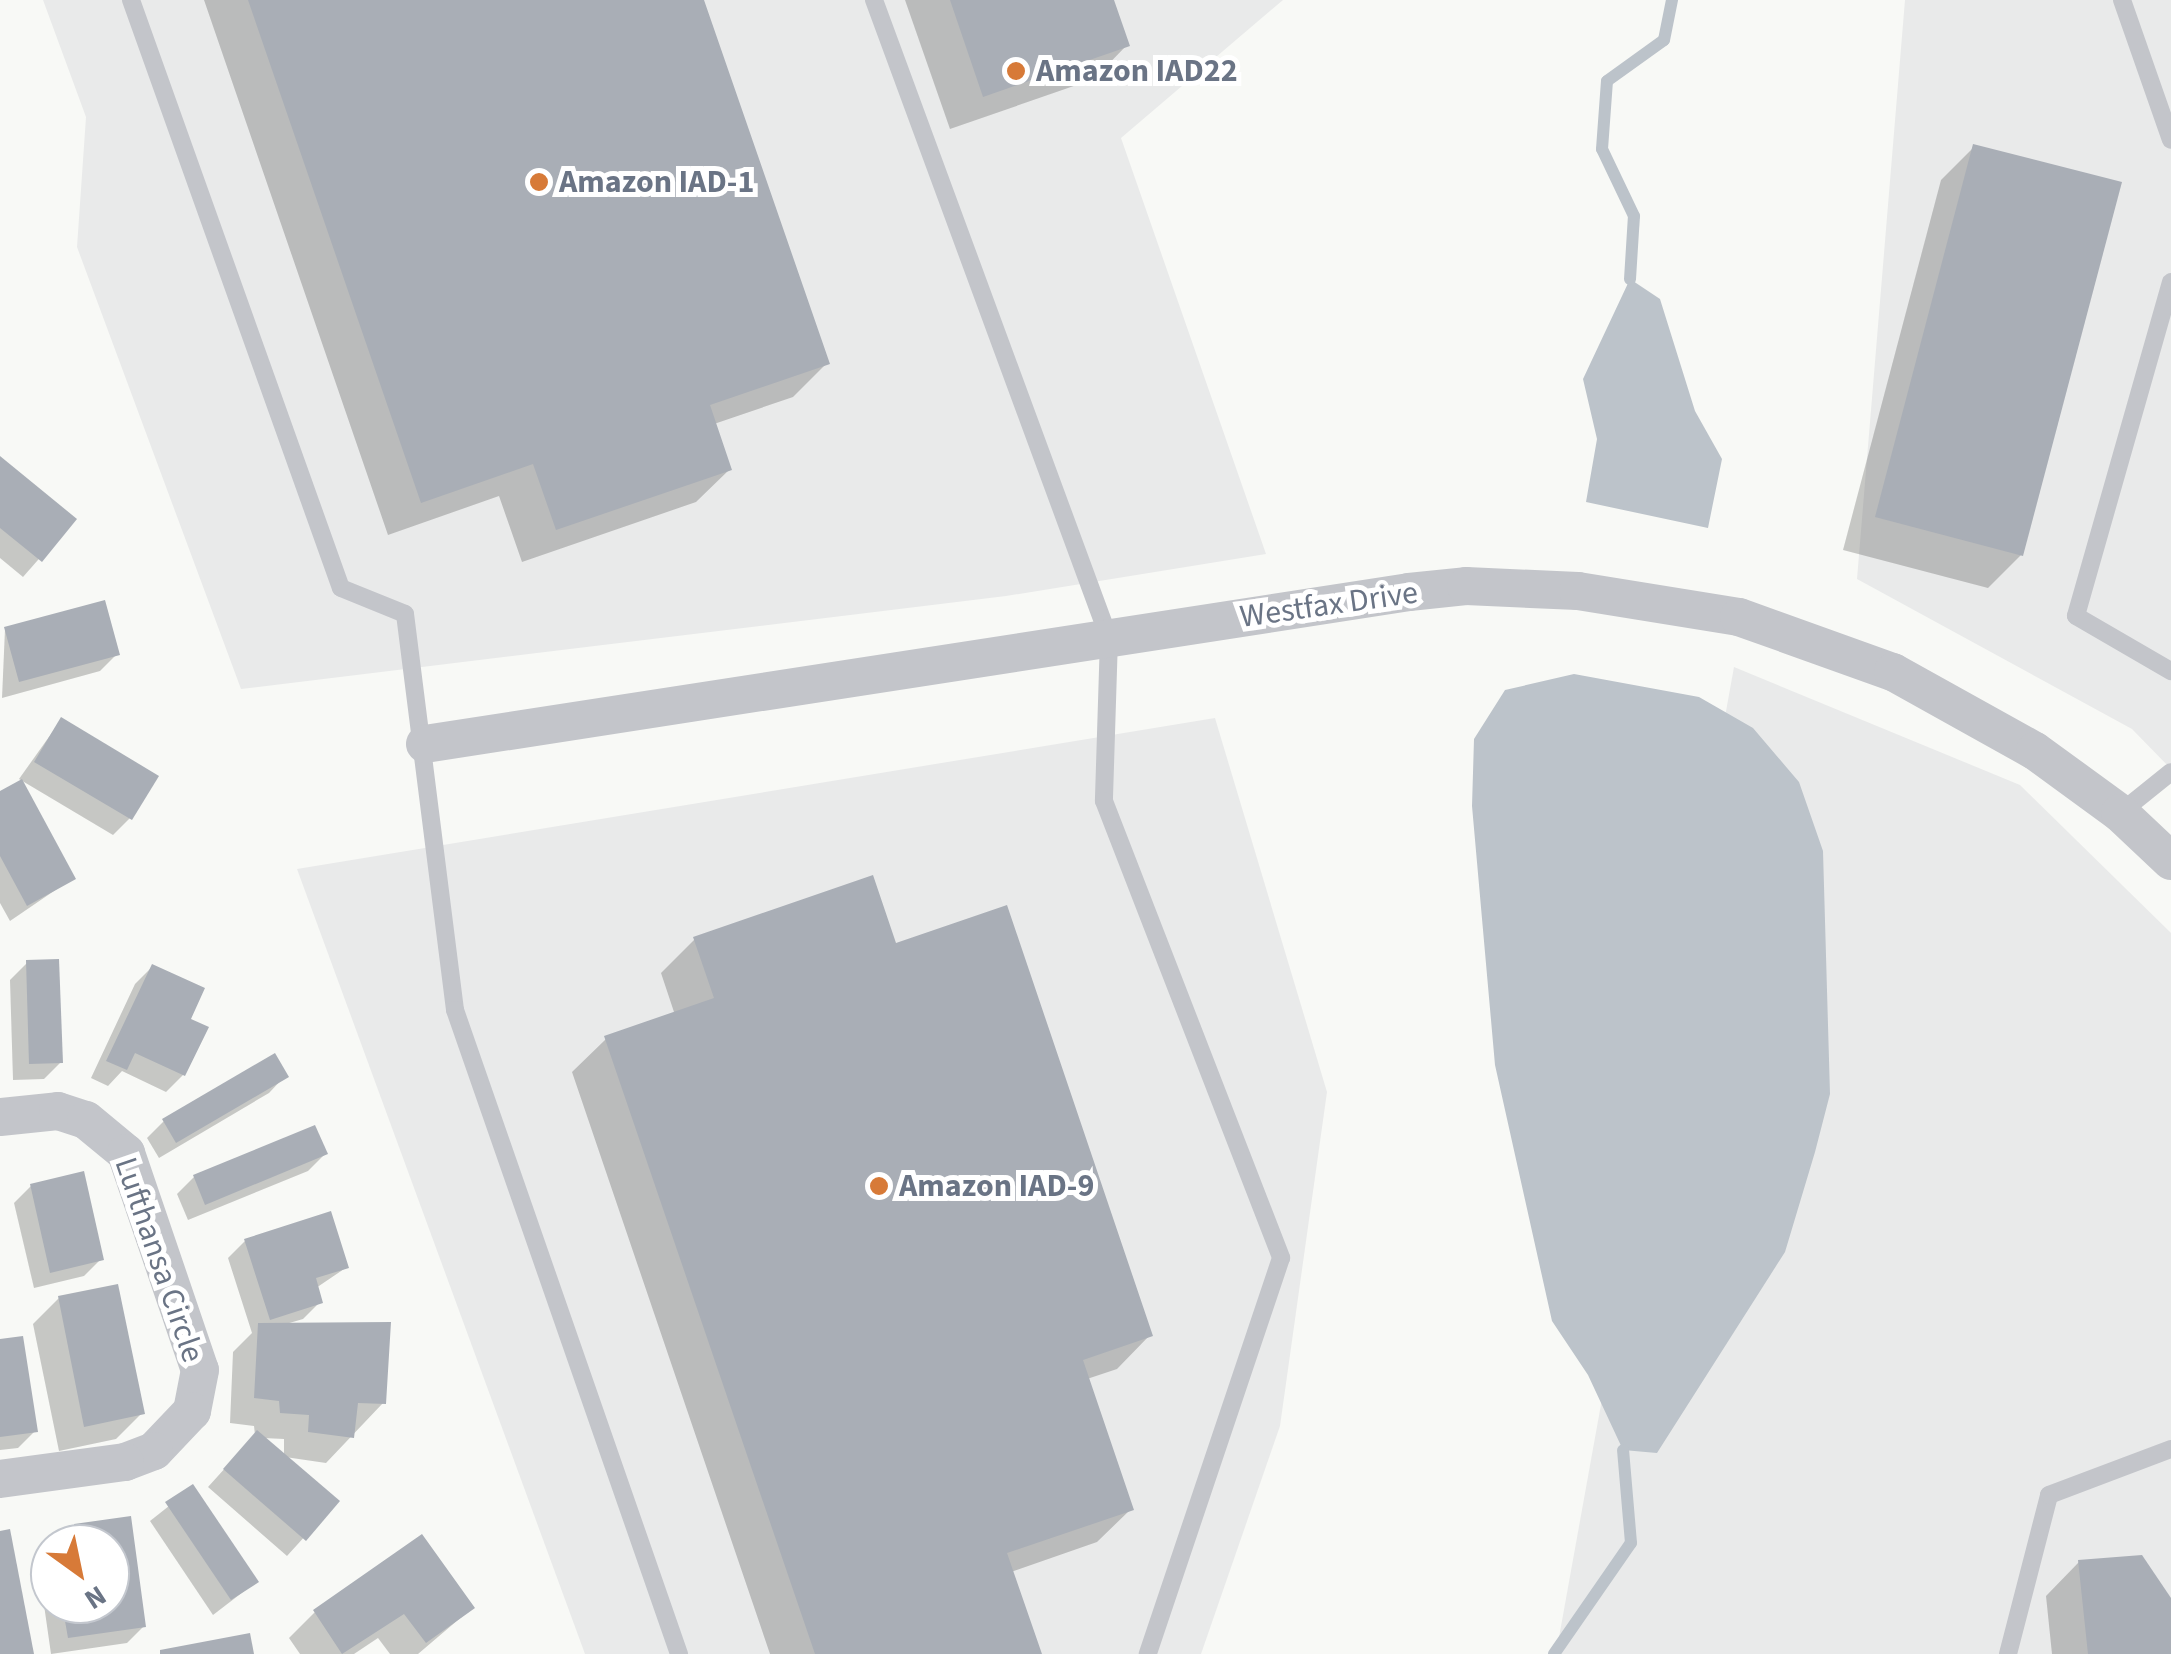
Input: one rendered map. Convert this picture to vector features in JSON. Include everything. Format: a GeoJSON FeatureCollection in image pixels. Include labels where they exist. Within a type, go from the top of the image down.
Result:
{"type":"FeatureCollection","features":[{"type":"Feature","properties":{"kind":"street","name":"Westfax Drive"},"geometry":{"type":"LineString","coordinates":[[425,744],[1466,586],[1636,598],[1739,617],[1893,672],[1990,721],[2120,813],[2171,860]]}},
{"type":"Feature","properties":{"kind":"street","name":"Lufthansa Circle"},"geometry":{"type":"LineString","coordinates":[[0,1117],[58,1111],[86,1120],[126,1152],[200,1370],[192,1411],[154,1451],[126,1462],[0,1479]]}},
{"type":"Feature","properties":{"kind":"lane"},"geometry":{"type":"LineString","coordinates":[[131,0],[341,588],[405,614],[425,744],[455,1010],[680,1654]]}},
{"type":"Feature","properties":{"kind":"lane"},"geometry":{"type":"LineString","coordinates":[[874,0],[1109,638],[1104,801],[1281,1258],[1148,1654]]}},
{"type":"Feature","properties":{"kind":"lane"},"geometry":{"type":"LineString","coordinates":[[2122,0],[2171,140]]}},
{"type":"Feature","properties":{"kind":"lane"},"geometry":{"type":"LineString","coordinates":[[2171,282],[2076,616],[2171,670]]}},
{"type":"Feature","properties":{"kind":"lane"},"geometry":{"type":"LineString","coordinates":[[2120,813],[2171,772]]}},
{"type":"Feature","properties":{"kind":"lane"},"geometry":{"type":"LineString","coordinates":[[2008,1654],[2048,1495],[2171,1449]]}},
{"type":"Feature","properties":{"kind":"shaded area"},"geometry":{"type":"Polygon","coordinates":[[[43,0],[1283,0],[1121,138],[1266,554],[1006,596],[241,689],[77,247],[86,117],[43,0]]]}},
{"type":"Feature","properties":{"kind":"shaded area"},"geometry":{"type":"Polygon","coordinates":[[[1905,0],[2171,0],[2171,769],[2132,729],[1857,579],[1905,0]]]}},
{"type":"Feature","properties":{"kind":"shaded area"},"geometry":{"type":"Polygon","coordinates":[[[1630,279],[1660,299],[1695,411],[1722,459],[1708,528],[1586,502],[1597,439],[1583,379],[1630,279]]]}},
{"type":"Feature","properties":{"kind":"shaded area"},"geometry":{"type":"Polygon","coordinates":[[[1734,667],[2020,785],[2171,933],[2171,1654],[1556,1654],[1734,667]]]}},
{"type":"Feature","properties":{"kind":"shaded area"},"geometry":{"type":"Polygon","coordinates":[[[1574,674],[1699,697],[1753,728],[1799,782],[1823,851],[1830,1094],[1815,1152],[1785,1252],[1657,1453],[1623,1450],[1588,1375],[1552,1321],[1495,1065],[1472,806],[1474,739],[1505,690],[1574,674]]]}},
{"type":"Feature","properties":{"kind":"shaded area"},"geometry":{"type":"Polygon","coordinates":[[[1215,718],[1327,1092],[1280,1426],[1201,1654],[585,1654],[297,869],[1215,718]]]}},
{"type":"Feature","properties":{"kind":"building","name":"Amazon IAD-1"},"geometry":{"type":"Polygon","coordinates":[[[248,0],[704,0],[830,364],[710,405],[732,470],[556,530],[533,464],[421,503],[248,0]]]}},
{"type":"Feature","properties":{"kind":"building","name":"Amazon IAD22"},"geometry":{"type":"Polygon","coordinates":[[[950,0],[1114,0],[1130,46],[983,97],[950,0]]]}},
{"type":"Feature","properties":{"kind":"building"},"geometry":{"type":"Polygon","coordinates":[[[1973,144],[2122,182],[2023,556],[1875,517],[1973,144]]]}},
{"type":"Feature","properties":{"kind":"building"},"geometry":{"type":"Polygon","coordinates":[[[0,456],[77,519],[42,562],[0,528],[0,456]]]}},
{"type":"Feature","properties":{"kind":"building"},"geometry":{"type":"Polygon","coordinates":[[[105,600],[120,655],[19,682],[4,627],[105,600]]]}},
{"type":"Feature","properties":{"kind":"building"},"geometry":{"type":"Polygon","coordinates":[[[61,717],[159,776],[132,820],[34,762],[61,717]]]}},
{"type":"Feature","properties":{"kind":"building"},"geometry":{"type":"Polygon","coordinates":[[[22,779],[76,879],[27,906],[0,856],[0,791],[22,779]]]}},
{"type":"Feature","properties":{"kind":"building","name":"Amazon IAD-9"},"geometry":{"type":"Polygon","coordinates":[[[873,875],[896,943],[1007,905],[1153,1336],[1083,1360],[1134,1510],[1007,1553],[1042,1654],[815,1654],[604,1036],[714,998],[693,937],[873,875]]]}},
{"type":"Feature","properties":{"kind":"building"},"geometry":{"type":"Polygon","coordinates":[[[59,959],[63,1063],[29,1064],[26,960],[59,959]]]}},
{"type":"Feature","properties":{"kind":"building"},"geometry":{"type":"Polygon","coordinates":[[[152,964],[205,988],[191,1019],[209,1027],[185,1076],[135,1053],[127,1070],[106,1061],[152,964]]]}},
{"type":"Feature","properties":{"kind":"building"},"geometry":{"type":"Polygon","coordinates":[[[275,1053],[289,1077],[176,1143],[162,1119],[275,1053]]]}},
{"type":"Feature","properties":{"kind":"building"},"geometry":{"type":"Polygon","coordinates":[[[315,1125],[328,1154],[205,1205],[193,1175],[315,1125]]]}},
{"type":"Feature","properties":{"kind":"building"},"geometry":{"type":"Polygon","coordinates":[[[84,1171],[104,1260],[50,1273],[30,1184],[84,1171]]]}},
{"type":"Feature","properties":{"kind":"building"},"geometry":{"type":"Polygon","coordinates":[[[331,1211],[349,1268],[316,1278],[323,1303],[270,1320],[244,1239],[331,1211]]]}},
{"type":"Feature","properties":{"kind":"building"},"geometry":{"type":"Polygon","coordinates":[[[118,1284],[145,1414],[84,1427],[58,1296],[118,1284]]]}},
{"type":"Feature","properties":{"kind":"building"},"geometry":{"type":"Polygon","coordinates":[[[391,1322],[386,1404],[358,1403],[354,1438],[308,1432],[309,1415],[280,1413],[279,1401],[254,1398],[258,1323],[391,1322]]]}},
{"type":"Feature","properties":{"kind":"building"},"geometry":{"type":"Polygon","coordinates":[[[23,1336],[38,1432],[0,1437],[0,1339],[23,1336]]]}},
{"type":"Feature","properties":{"kind":"building"},"geometry":{"type":"Polygon","coordinates":[[[257,1430],[340,1501],[306,1541],[223,1469],[257,1430]]]}},
{"type":"Feature","properties":{"kind":"building"},"geometry":{"type":"Polygon","coordinates":[[[193,1484],[259,1582],[231,1600],[165,1502],[193,1484]]]}},
{"type":"Feature","properties":{"kind":"building"},"geometry":{"type":"Polygon","coordinates":[[[131,1516],[146,1627],[68,1638],[66,1624],[130,1624],[130,1524],[74,1524],[131,1516]]]}},
{"type":"Feature","properties":{"kind":"building"},"geometry":{"type":"Polygon","coordinates":[[[10,1529],[34,1654],[0,1654],[0,1531],[10,1529]]]}},
{"type":"Feature","properties":{"kind":"building"},"geometry":{"type":"Polygon","coordinates":[[[422,1534],[475,1608],[426,1643],[404,1614],[342,1654],[313,1610],[422,1534]]]}},
{"type":"Feature","properties":{"kind":"building"},"geometry":{"type":"Polygon","coordinates":[[[2142,1555],[2171,1598],[2171,1654],[2088,1654],[2078,1560],[2142,1555]]]}},
{"type":"Feature","properties":{"kind":"building"},"geometry":{"type":"Polygon","coordinates":[[[250,1633],[254,1654],[160,1654],[160,1650],[250,1633]]]}},
{"type":"Feature","properties":{"kind":"waterway"},"geometry":{"type":"LineString","coordinates":[[1630,279],[1634,216],[1602,149],[1607,81],[1664,40],[1672,0]]}},
{"type":"Feature","properties":{"kind":"waterway"},"geometry":{"type":"LineString","coordinates":[[1554,1654],[1631,1543],[1623,1450]]}},
{"type":"Feature","properties":{"kind":"place","name":"Amazon IAD22"},"geometry":{"type":"Point","coordinates":[1016,71]}},
{"type":"Feature","properties":{"kind":"place","name":"Amazon IAD-1"},"geometry":{"type":"Point","coordinates":[539,182]}},
{"type":"Feature","properties":{"kind":"place","name":"Amazon IAD-9"},"geometry":{"type":"Point","coordinates":[879,1186]}}]}
